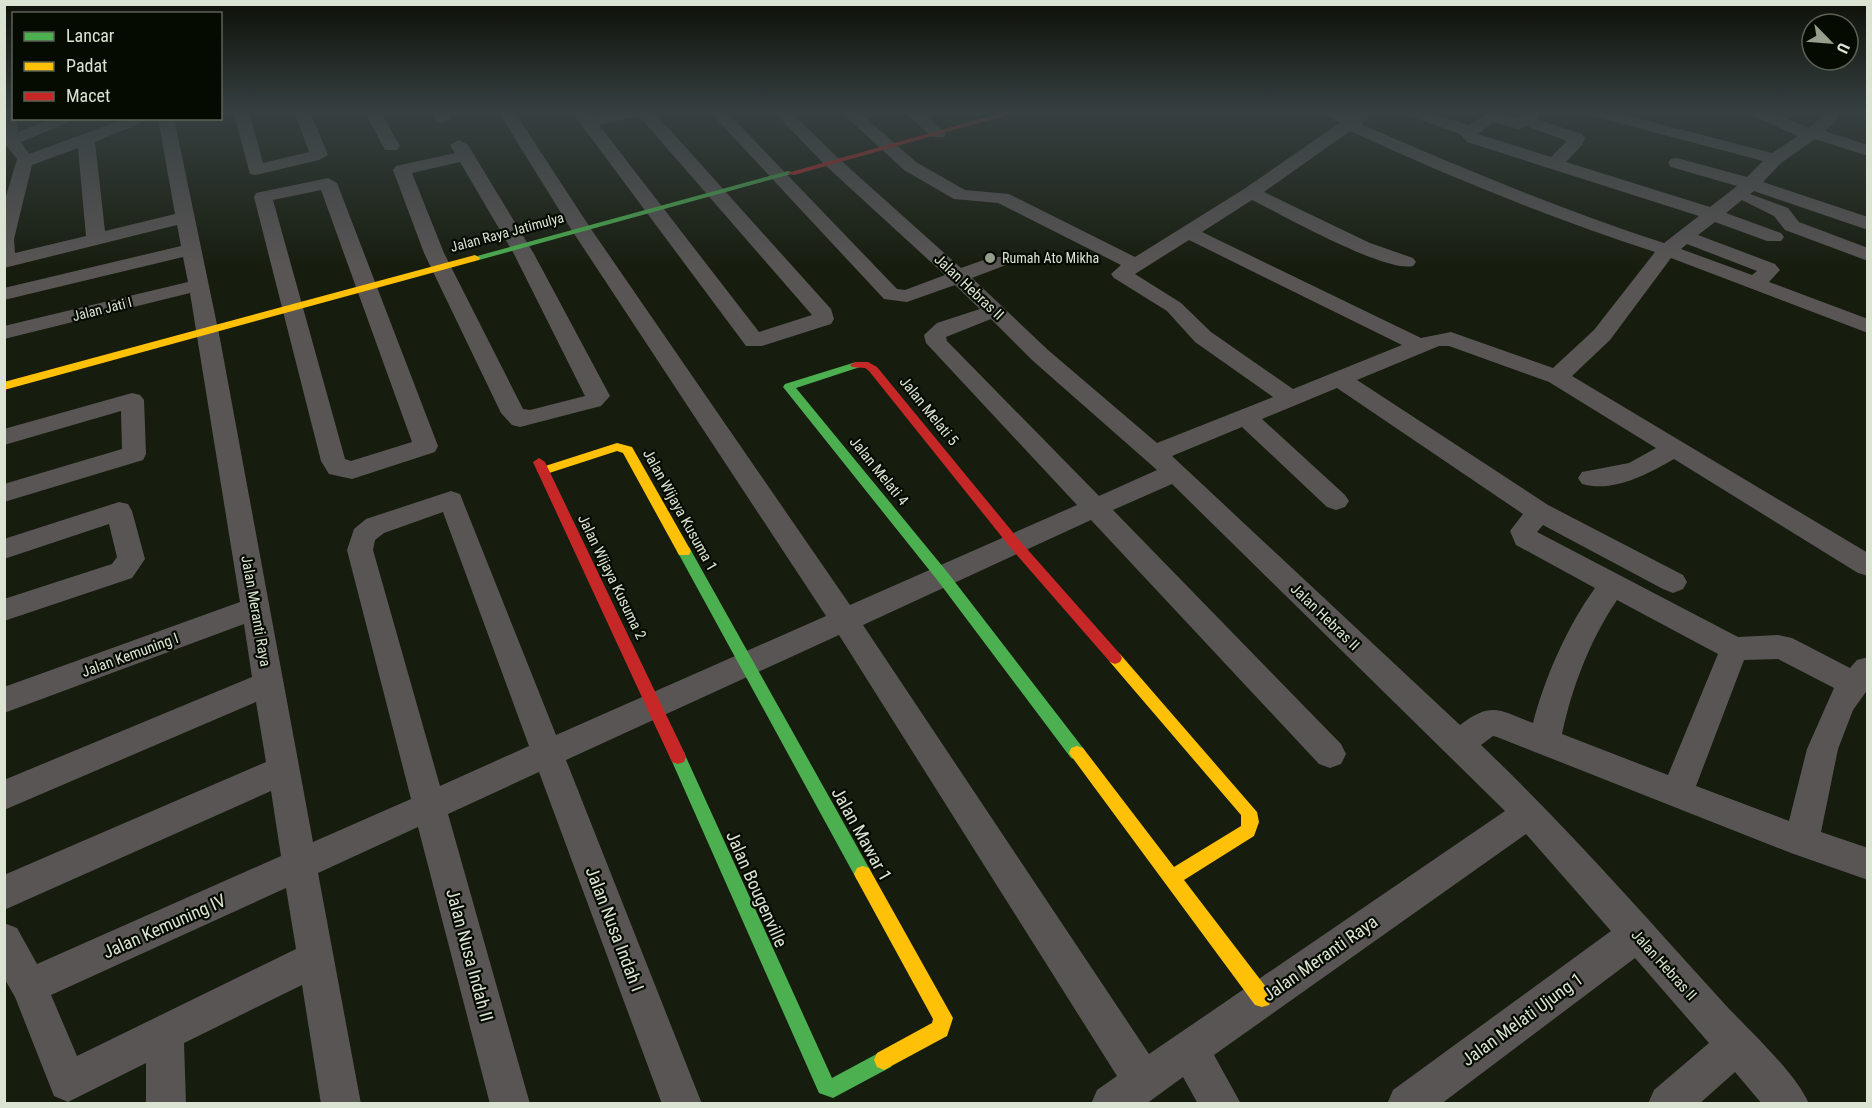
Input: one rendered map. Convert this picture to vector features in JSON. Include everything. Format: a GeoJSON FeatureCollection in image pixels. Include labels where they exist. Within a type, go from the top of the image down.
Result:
{"type":"FeatureCollection","features":[{"type":"Feature","properties":{"kind":"street"},"geometry":{"type":"LineString","coordinates":[[24,163],[5,242],[4,262],[185,217]]}},
{"type":"Feature","properties":{"kind":"street"},"geometry":{"type":"LineString","coordinates":[[88,163],[96,239]]}},
{"type":"Feature","properties":{"kind":"street","name":"Jalan Meranti Raya"},"geometry":{"type":"LineString","coordinates":[[175,163],[208,331],[341,1104]]}},
{"type":"Feature","properties":{"kind":"street"},"geometry":{"type":"LineString","coordinates":[[253,163],[255,170],[286,163]]}},
{"type":"Feature","properties":{"kind":"street"},"geometry":{"type":"LineString","coordinates":[[424,163],[402,170],[442,267],[516,417],[530,418],[593,401],[598,396],[519,246],[470,163]]}},
{"type":"Feature","properties":{"kind":"street"},"geometry":{"type":"LineString","coordinates":[[537,163],[845,621],[1143,1081]]}},
{"type":"Feature","properties":{"kind":"street"},"geometry":{"type":"LineString","coordinates":[[618,163],[754,341],[823,319],[823,314],[691,163]]}},
{"type":"Feature","properties":{"kind":"street"},"geometry":{"type":"LineString","coordinates":[[766,163],[891,295],[907,296],[999,261]]}},
{"type":"Feature","properties":{"kind":"street","name":"Jalan Raya Jatimulya"},"geometry":{"type":"LineString","coordinates":[[4,386],[825,163]]}},
{"type":"Feature","properties":{"kind":"street","name":"Jalan Hebras II"},"geometry":{"type":"LineString","coordinates":[[833,163],[959,277],[1040,355],[1165,462],[1459,744],[1529,813],[1789,1104]]}},
{"type":"Feature","properties":{"kind":"street"},"geometry":{"type":"LineString","coordinates":[[908,163],[962,195],[1002,198],[1134,264]]}},
{"type":"Feature","properties":{"kind":"street"},"geometry":{"type":"LineString","coordinates":[[1292,399],[1203,337],[1174,307],[1124,277],[1122,271],[1190,233],[1295,163]]}},
{"type":"Feature","properties":{"kind":"street"},"geometry":{"type":"LineString","coordinates":[[1433,163],[1575,220],[1667,250],[1867,326]]}},
{"type":"Feature","properties":{"kind":"street"},"geometry":{"type":"LineString","coordinates":[[1546,163],[1712,214],[1774,237]]}},
{"type":"Feature","properties":{"kind":"street"},"geometry":{"type":"LineString","coordinates":[[1677,163],[1744,189],[1868,224]]}},
{"type":"Feature","properties":{"kind":"street"},"geometry":{"type":"LineString","coordinates":[[1557,377],[1602,334],[1667,250],[1744,189],[1771,163]]}},
{"type":"Feature","properties":{"kind":"street"},"geometry":{"type":"LineString","coordinates":[[328,183],[426,446],[352,470],[338,468],[333,461],[294,307],[263,197],[328,183]]}},
{"type":"Feature","properties":{"kind":"street"},"geometry":{"type":"LineString","coordinates":[[1744,189],[1778,210],[1796,228],[1868,255]]}},
{"type":"Feature","properties":{"kind":"street"},"geometry":{"type":"LineString","coordinates":[[1251,193],[1363,247],[1406,262]]}},
{"type":"Feature","properties":{"kind":"street"},"geometry":{"type":"LineString","coordinates":[[1190,233],[1421,346]]}},
{"type":"Feature","properties":{"kind":"street"},"geometry":{"type":"LineString","coordinates":[[1684,236],[1768,268],[1770,270],[1754,284]]}},
{"type":"Feature","properties":{"kind":"street"},"geometry":{"type":"LineString","coordinates":[[4,294],[192,249]]}},
{"type":"Feature","properties":{"kind":"street","name":"Jalan Jati I"},"geometry":{"type":"LineString","coordinates":[[4,333],[199,285]]}},
{"type":"Feature","properties":{"kind":"street"},"geometry":{"type":"LineString","coordinates":[[994,311],[945,328],[935,335],[937,343],[1330,754]]}},
{"type":"Feature","properties":{"kind":"street","name":"Jalan Kemuning IV"},"geometry":{"type":"LineString","coordinates":[[28,986],[1097,508],[1165,462],[1246,417],[1435,340],[1451,339],[1557,377],[1868,566]]}},
{"type":"Feature","properties":{"kind":"street","name":"Jalan Melati 5"},"geometry":{"type":"LineString","coordinates":[[789,387],[859,364],[868,365],[1015,544]]}},
{"type":"Feature","properties":{"kind":"street"},"geometry":{"type":"LineString","coordinates":[[1341,380],[1539,512],[1673,582]]}},
{"type":"Feature","properties":{"kind":"street","name":"Jalan Melati 4"},"geometry":{"type":"LineString","coordinates":[[789,387],[943,577],[1262,998]]}},
{"type":"Feature","properties":{"kind":"street"},"geometry":{"type":"LineString","coordinates":[[4,437],[132,400],[134,454],[4,493]]}},
{"type":"Feature","properties":{"kind":"street"},"geometry":{"type":"LineString","coordinates":[[1246,417],[1336,501]]}},
{"type":"Feature","properties":{"kind":"street","name":"Jalan Wijaya Kusuma 1"},"geometry":{"type":"LineString","coordinates":[[541,466],[617,447],[628,450],[748,664]]}},
{"type":"Feature","properties":{"kind":"street"},"geometry":{"type":"LineString","coordinates":[[1591,478],[1635,471],[1675,448]]}},
{"type":"Feature","properties":{"kind":"street","name":"Jalan Wijaya Kusuma 2"},"geometry":{"type":"LineString","coordinates":[[541,466],[655,706]]}},
{"type":"Feature","properties":{"kind":"street","name":"Jalan Nusa Indah I"},"geometry":{"type":"LineString","coordinates":[[431,807],[360,550],[363,536],[375,526],[451,500],[682,1104]]}},
{"type":"Feature","properties":{"kind":"street"},"geometry":{"type":"LineString","coordinates":[[4,549],[119,511],[131,559],[122,571],[4,610]]}},
{"type":"Feature","properties":{"kind":"street"},"geometry":{"type":"LineString","coordinates":[[1539,512],[1523,531],[1525,538],[1736,649],[1778,647],[1792,650],[1860,676],[1820,753],[1803,842]]}},
{"type":"Feature","properties":{"kind":"street"},"geometry":{"type":"LineString","coordinates":[[1015,544],[1249,812],[1251,822],[1248,831],[1172,878]]}},
{"type":"Feature","properties":{"kind":"street"},"geometry":{"type":"LineString","coordinates":[[1545,740],[1556,692],[1594,611],[1613,584]]}},
{"type":"Feature","properties":{"kind":"street","name":"Jalan Kemuning I"},"geometry":{"type":"LineString","coordinates":[[4,700],[255,608]]}},
{"type":"Feature","properties":{"kind":"street"},"geometry":{"type":"LineString","coordinates":[[1678,792],[1718,685],[1736,649]]}},
{"type":"Feature","properties":{"kind":"street","name":"Jalan Mawar 1"},"geometry":{"type":"LineString","coordinates":[[748,664],[944,1021],[940,1029],[853,1077],[833,1088],[826,1086]]}},
{"type":"Feature","properties":{"kind":"street"},"geometry":{"type":"LineString","coordinates":[[4,795],[268,683]]}},
{"type":"Feature","properties":{"kind":"street","name":"Jalan Bougenville"},"geometry":{"type":"LineString","coordinates":[[655,706],[826,1086]]}},
{"type":"Feature","properties":{"kind":"street"},"geometry":{"type":"LineString","coordinates":[[1459,744],[1488,722],[1545,740],[1803,842],[1868,864]]}},
{"type":"Feature","properties":{"kind":"street"},"geometry":{"type":"LineString","coordinates":[[4,893],[283,770]]}},
{"type":"Feature","properties":{"kind":"street","name":"Jalan Nusa Indah II"},"geometry":{"type":"LineString","coordinates":[[431,807],[510,1104]]}},
{"type":"Feature","properties":{"kind":"street","name":"Jalan Meranti Raya"},"geometry":{"type":"LineString","coordinates":[[1111,1104],[1529,813]]}},
{"type":"Feature","properties":{"kind":"street","name":"Jalan Melati Ujung 1"},"geometry":{"type":"LineString","coordinates":[[1407,1104],[1636,934]]}},
{"type":"Feature","properties":{"kind":"street"},"geometry":{"type":"LineString","coordinates":[[4,941],[28,986],[72,1093],[165,1032],[316,959]]}},
{"type":"Feature","properties":{"kind":"street"},"geometry":{"type":"LineString","coordinates":[[165,1032],[166,1104]]}},
{"type":"Feature","properties":{"kind":"street"},"geometry":{"type":"LineString","coordinates":[[1668,1104],[1737,1045]]}},
{"type":"Feature","properties":{"kind":"street"},"geometry":{"type":"LineString","coordinates":[[1189,1050],[1221,1104]]}},
{"type":"Feature","properties":{"kind":"traffic: fast"},"geometry":{"type":"LineString","coordinates":[[475,258],[791,173]]}},
{"type":"Feature","properties":{"kind":"traffic: fast"},"geometry":{"type":"LineString","coordinates":[[856,365],[789,387],[943,577],[1077,753]]}},
{"type":"Feature","properties":{"kind":"traffic: fast"},"geometry":{"type":"LineString","coordinates":[[684,551],[863,874]]}},
{"type":"Feature","properties":{"kind":"traffic: fast"},"geometry":{"type":"LineString","coordinates":[[678,757],[826,1086],[833,1088],[884,1060]]}},
{"type":"Feature","properties":{"kind":"traffic: slow"},"geometry":{"type":"LineString","coordinates":[[4,386],[475,258]]}},
{"type":"Feature","properties":{"kind":"traffic: slow"},"geometry":{"type":"LineString","coordinates":[[543,471],[617,447],[628,450],[684,551]]}},
{"type":"Feature","properties":{"kind":"traffic: slow"},"geometry":{"type":"LineString","coordinates":[[1115,658],[1249,812],[1251,822],[1248,831],[1172,878]]}},
{"type":"Feature","properties":{"kind":"traffic: slow"},"geometry":{"type":"LineString","coordinates":[[1077,753],[1262,998]]}},
{"type":"Feature","properties":{"kind":"traffic: slow"},"geometry":{"type":"LineString","coordinates":[[863,874],[943,1018],[940,1029],[884,1060]]}},
{"type":"Feature","properties":{"kind":"traffic: jam"},"geometry":{"type":"LineString","coordinates":[[791,173],[829,163]]}},
{"type":"Feature","properties":{"kind":"traffic: jam"},"geometry":{"type":"LineString","coordinates":[[856,365],[868,365],[873,369],[1015,544],[1115,658]]}},
{"type":"Feature","properties":{"kind":"traffic: jam"},"geometry":{"type":"LineString","coordinates":[[539,462],[678,757]]}},
{"type":"Feature","properties":{"kind":"place","name":"Rumah Ato Mikha"},"geometry":{"type":"Point","coordinates":[990,258]}}]}
